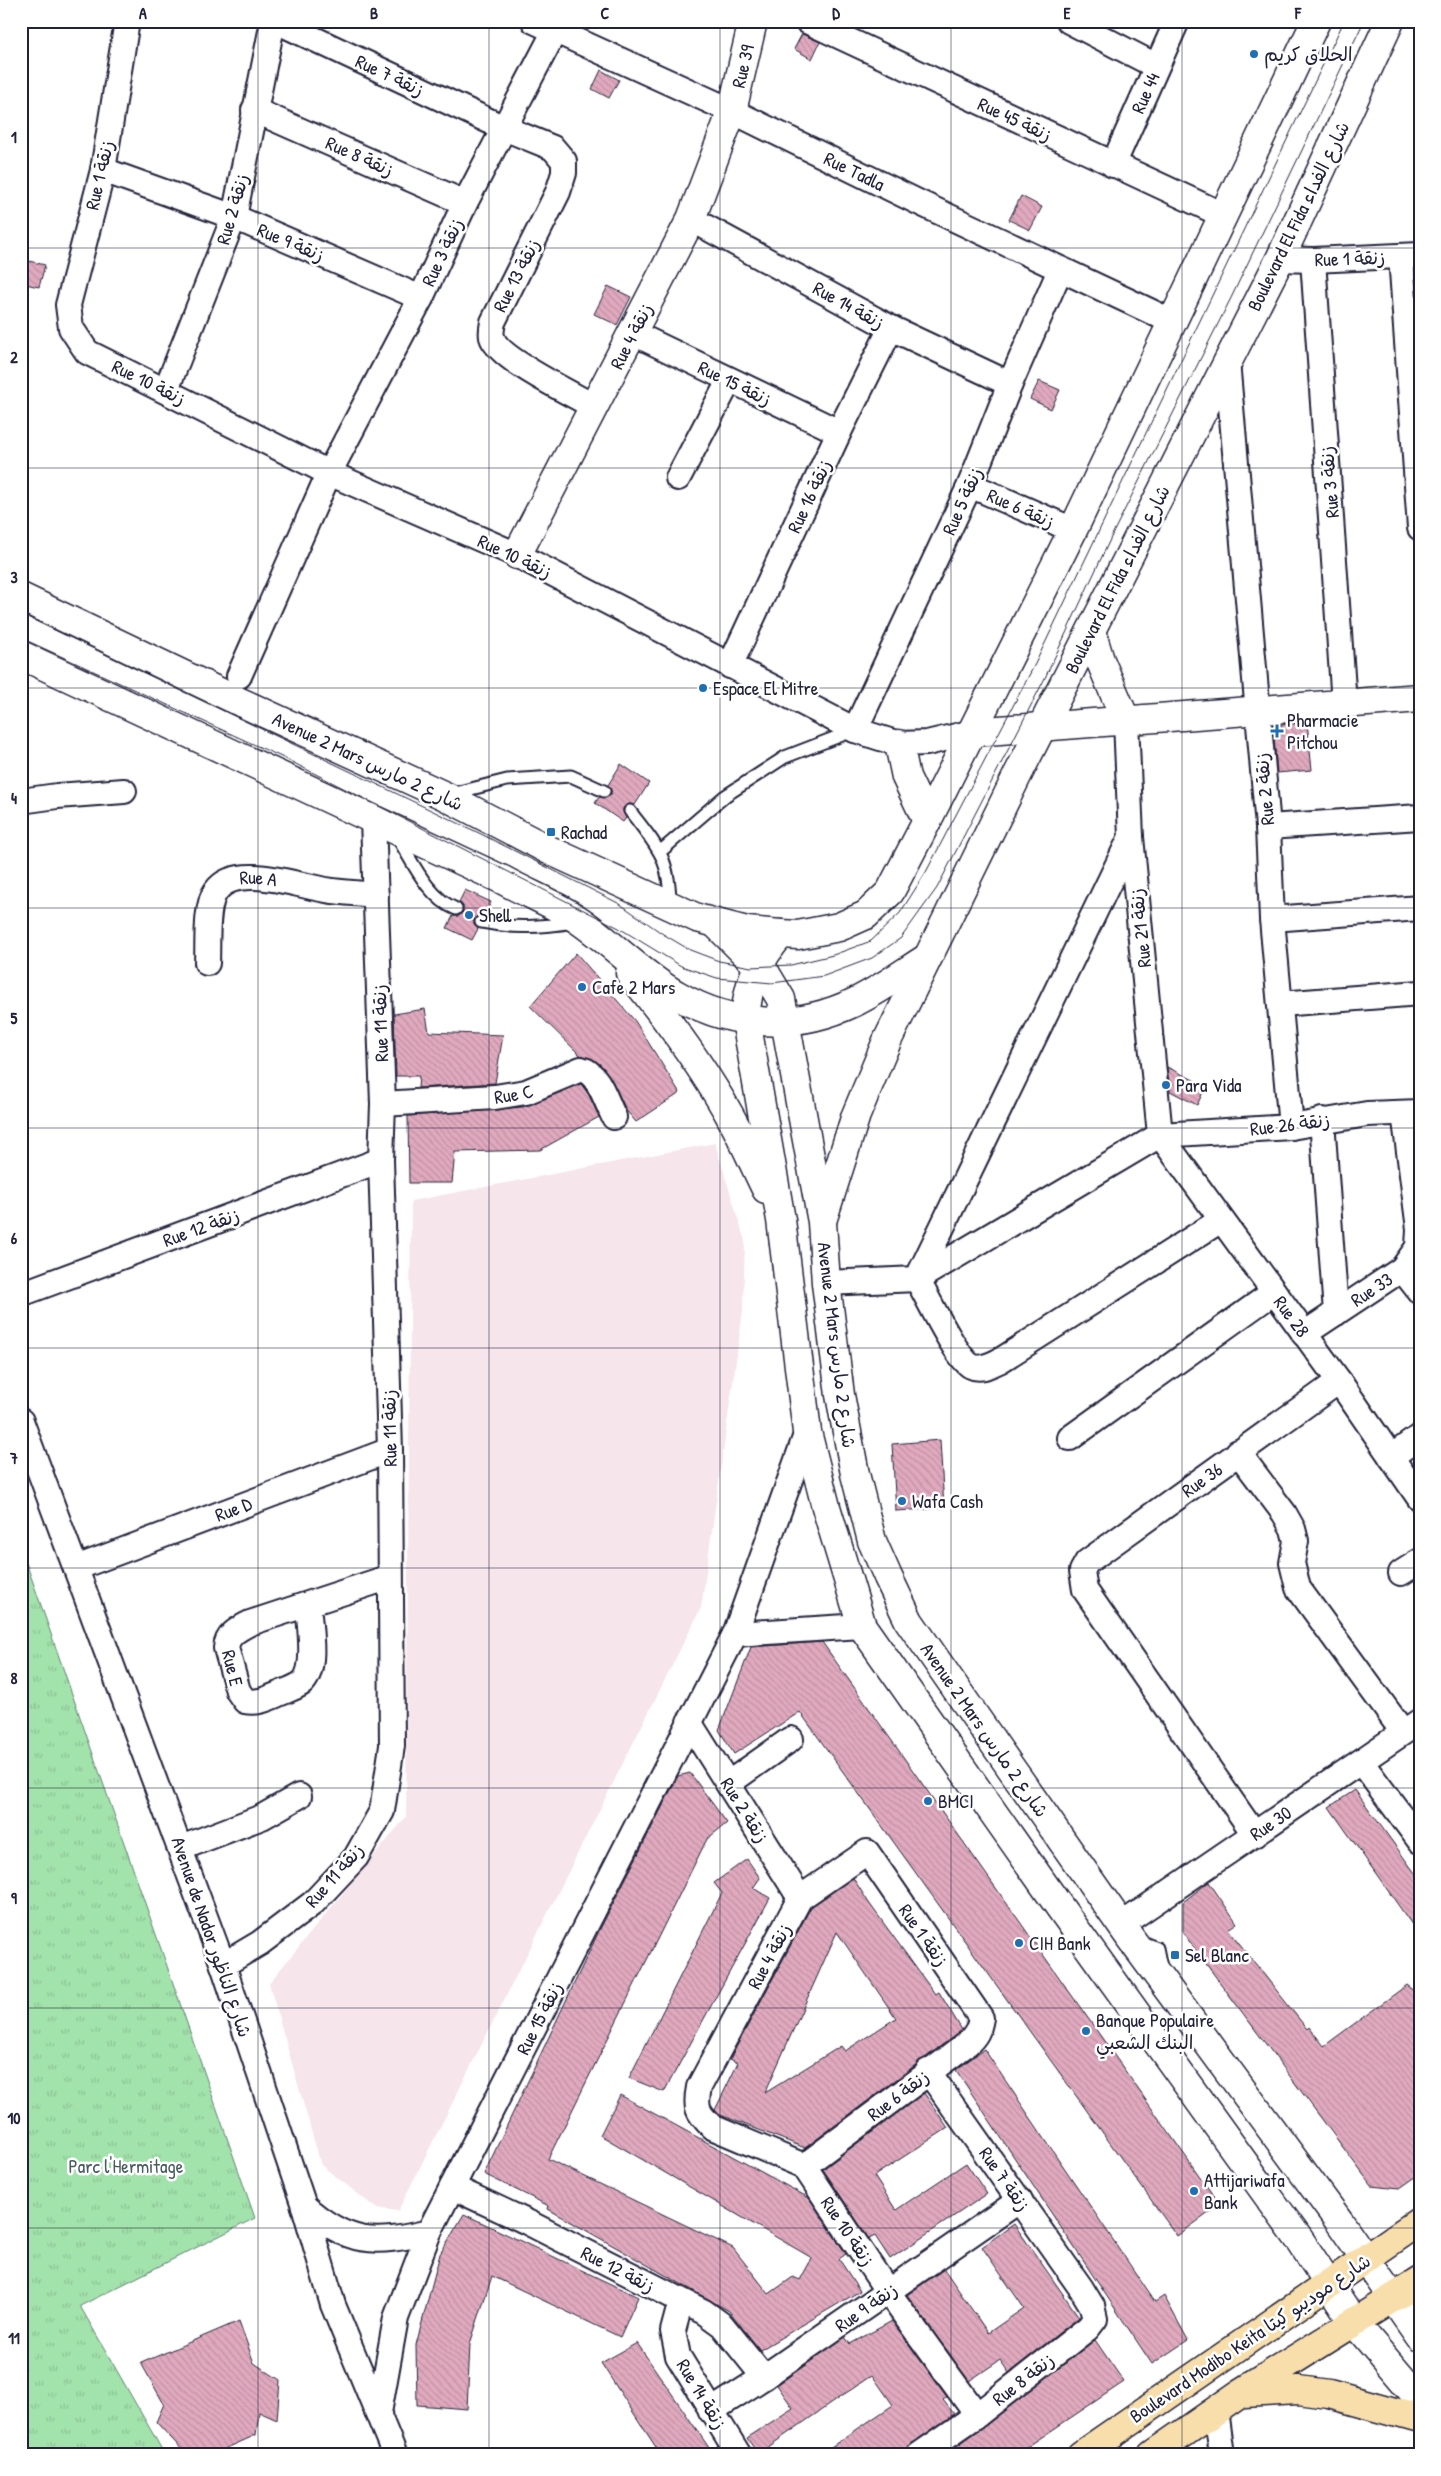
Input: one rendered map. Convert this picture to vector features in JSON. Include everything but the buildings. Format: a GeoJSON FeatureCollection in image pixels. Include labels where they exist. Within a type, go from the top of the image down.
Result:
{"type":"FeatureCollection","features":[{"type":"Feature","properties":{"kind":"main road","name":"Rue 39"},"geometry":{"type":"LineString","coordinates":[[732,111],[753,21]]}},
{"type":"Feature","properties":{"kind":"main road"},"geometry":{"type":"LineString","coordinates":[[715,923],[747,931],[798,935],[839,927],[866,915],[890,892],[973,732],[1073,530],[1316,21]]}},
{"type":"Feature","properties":{"kind":"main road","name":"Boulevard El Fida شارع الفداء"},"geometry":{"type":"LineString","coordinates":[[822,1222],[856,1115],[887,1041],[1042,727],[1280,260],[1390,21]]}},
{"type":"Feature","properties":{"kind":"main road","name":"Rue 4 زنقة"},"geometry":{"type":"LineString","coordinates":[[517,554],[691,219],[732,111]]}},
{"type":"Feature","properties":{"kind":"main road","name":"Avenue 2 Mars شارع 2 مارس"},"geometry":{"type":"LineString","coordinates":[[21,597],[238,701],[445,796],[549,850],[670,907],[715,923],[759,966],[782,999],[822,1222],[826,1283],[840,1395],[855,1474],[872,1541],[909,1621],[1126,1932],[1366,2259],[1420,2337]]}},
{"type":"Feature","properties":{"kind":"main road"},"geometry":{"type":"LineString","coordinates":[[1091,631],[1100,660],[1126,721]]}},
{"type":"Feature","properties":{"kind":"main road"},"geometry":{"type":"LineString","coordinates":[[21,655],[503,880],[579,921],[676,995],[708,1010],[746,1020],[786,1022],[816,1016],[854,1003],[927,958]]}},
{"type":"Feature","properties":{"kind":"main road"},"geometry":{"type":"LineString","coordinates":[[973,732],[1420,698]]}},
{"type":"Feature","properties":{"kind":"main road"},"geometry":{"type":"LineString","coordinates":[[899,744],[906,777],[927,821]]}},
{"type":"Feature","properties":{"kind":"main road","name":"Avenue 2 Mars شارع 2 مارس"},"geometry":{"type":"LineString","coordinates":[[781,934],[770,946],[751,982],[746,1001],[746,1020],[781,1220],[807,1432],[826,1507],[862,1626],[1329,2284],[1353,2321],[1420,2400]]}},
{"type":"Feature","properties":{"kind":"main road"},"geometry":{"type":"LineString","coordinates":[[604,940],[665,1016],[698,1065],[736,1126],[781,1220]]}},
{"type":"Feature","properties":{"kind":"main road","name":"Boulevard Modibo Keita شارع موديبو كيتا"},"geometry":{"type":"LineString","coordinates":[[1081,2455],[1420,2221]]}},
{"type":"Feature","properties":{"kind":"main road"},"geometry":{"type":"LineString","coordinates":[[1152,2455],[1240,2394],[1420,2280]]}},
{"type":"Feature","properties":{"kind":"main road"},"geometry":{"type":"LineString","coordinates":[[1240,2394],[1298,2390],[1329,2394],[1420,2419]]}},
{"type":"Feature","properties":{"kind":"street","name":"Rue 1 زنقة"},"geometry":{"type":"LineString","coordinates":[[71,328],[68,305],[102,170],[127,21]]}},
{"type":"Feature","properties":{"kind":"street","name":"Rue 2 زنقة"},"geometry":{"type":"LineString","coordinates":[[166,390],[234,217],[254,110],[274,21]]}},
{"type":"Feature","properties":{"kind":"street","name":"Rue 7 زنقة"},"geometry":{"type":"LineString","coordinates":[[274,21],[504,128]]}},
{"type":"Feature","properties":{"kind":"street","name":"Rue Tadla"},"geometry":{"type":"LineString","coordinates":[[534,21],[558,26],[1060,270],[1173,322]]}},
{"type":"Feature","properties":{"kind":"street","name":"Rue 45 زنقة"},"geometry":{"type":"LineString","coordinates":[[807,21],[1223,215]]}},
{"type":"Feature","properties":{"kind":"street"},"geometry":{"type":"LineString","coordinates":[[1069,21],[1156,66]]}},
{"type":"Feature","properties":{"kind":"street","name":"Rue 44"},"geometry":{"type":"LineString","coordinates":[[1113,165],[1177,21]]}},
{"type":"Feature","properties":{"kind":"street","name":"Rue 3 زنقة"},"geometry":{"type":"LineString","coordinates":[[239,676],[329,473],[421,298],[465,203],[558,26]]}},
{"type":"Feature","properties":{"kind":"street","name":"Rue 8 زنقة"},"geometry":{"type":"LineString","coordinates":[[254,110],[465,203]]}},
{"type":"Feature","properties":{"kind":"street","name":"Rue 13 زنقة"},"geometry":{"type":"LineString","coordinates":[[504,128],[553,148],[564,161],[564,174],[558,192],[493,322],[491,337],[497,347],[513,361],[595,407]]}},
{"type":"Feature","properties":{"kind":"street","name":"Rue 9 زنقة"},"geometry":{"type":"LineString","coordinates":[[102,170],[234,217],[421,298]]}},
{"type":"Feature","properties":{"kind":"street","name":"Rue 14 زنقة"},"geometry":{"type":"LineString","coordinates":[[691,219],[891,328],[1010,384]]}},
{"type":"Feature","properties":{"kind":"street","name":"Rue 1 زنقة"},"geometry":{"type":"LineString","coordinates":[[1280,260],[1410,255]]}},
{"type":"Feature","properties":{"kind":"street"},"geometry":{"type":"LineString","coordinates":[[1410,255],[1420,528]]}},
{"type":"Feature","properties":{"kind":"street","name":"Rue 3 زنقة"},"geometry":{"type":"LineString","coordinates":[[1313,260],[1344,704]]}},
{"type":"Feature","properties":{"kind":"street","name":"Rue 5 زنقة"},"geometry":{"type":"LineString","coordinates":[[856,730],[970,485],[1010,384],[1060,270]]}},
{"type":"Feature","properties":{"kind":"street","name":"Rue 10 زنقة"},"geometry":{"type":"LineString","coordinates":[[71,328],[87,352],[329,473],[517,554],[856,730],[899,744],[926,743],[973,732]]}},
{"type":"Feature","properties":{"kind":"street","name":"Rue 16 زنقة"},"geometry":{"type":"LineString","coordinates":[[730,666],[839,432],[891,328]]}},
{"type":"Feature","properties":{"kind":"street","name":"Rue 15 زنقة"},"geometry":{"type":"LineString","coordinates":[[632,333],[839,432]]}},
{"type":"Feature","properties":{"kind":"street","name":"Rue 2 زنقة"},"geometry":{"type":"LineString","coordinates":[[1227,361],[1268,827],[1272,919],[1291,1127]]}},
{"type":"Feature","properties":{"kind":"street"},"geometry":{"type":"LineString","coordinates":[[678,478],[730,381]]}},
{"type":"Feature","properties":{"kind":"street","name":"Rue 6 زنقة"},"geometry":{"type":"LineString","coordinates":[[970,485],[1073,530]]}},
{"type":"Feature","properties":{"kind":"street","name":"Rue 21 زنقة"},"geometry":{"type":"LineString","coordinates":[[1126,721],[1131,837],[1160,1135]]}},
{"type":"Feature","properties":{"kind":"street"},"geometry":{"type":"LineString","coordinates":[[21,801],[124,791]]}},
{"type":"Feature","properties":{"kind":"street"},"geometry":{"type":"LineString","coordinates":[[1268,827],[1420,817]]}},
{"type":"Feature","properties":{"kind":"street","name":"Rue 11 زنقة"},"geometry":{"type":"LineString","coordinates":[[223,1964],[260,1943],[313,1903],[356,1857],[382,1810],[392,1746],[390,1450],[381,1160],[383,1104],[376,895],[382,823]]}},
{"type":"Feature","properties":{"kind":"street"},"geometry":{"type":"LineString","coordinates":[[917,1278],[1131,837]]}},
{"type":"Feature","properties":{"kind":"street","name":"Rue A"},"geometry":{"type":"LineString","coordinates":[[207,963],[210,908],[216,890],[232,880],[248,876],[272,878],[326,890],[376,895]]}},
{"type":"Feature","properties":{"kind":"street"},"geometry":{"type":"LineString","coordinates":[[1272,919],[1420,908]]}},
{"type":"Feature","properties":{"kind":"street"},"geometry":{"type":"LineString","coordinates":[[1280,1004],[1420,993]]}},
{"type":"Feature","properties":{"kind":"street","name":"Rue C"},"geometry":{"type":"LineString","coordinates":[[383,1104],[526,1092],[581,1069],[587,1070],[596,1080],[614,1117]]}},
{"type":"Feature","properties":{"kind":"street"},"geometry":{"type":"LineString","coordinates":[[1412,1112],[1420,1229]]}},
{"type":"Feature","properties":{"kind":"street","name":"Rue 26 زنقة"},"geometry":{"type":"LineString","coordinates":[[1160,1135],[1291,1127],[1322,1120],[1367,1114],[1412,1112]]}},
{"type":"Feature","properties":{"kind":"street"},"geometry":{"type":"LineString","coordinates":[[1322,1120],[1336,1313]]}},
{"type":"Feature","properties":{"kind":"street"},"geometry":{"type":"LineString","coordinates":[[826,1283],[917,1278],[1160,1135]]}},
{"type":"Feature","properties":{"kind":"street","name":"Rue 28"},"geometry":{"type":"LineString","coordinates":[[1160,1135],[1339,1381],[1420,1500]]}},
{"type":"Feature","properties":{"kind":"street","name":"Rue 12 زنقة"},"geometry":{"type":"LineString","coordinates":[[21,1294],[381,1160]]}},
{"type":"Feature","properties":{"kind":"street"},"geometry":{"type":"LineString","coordinates":[[917,1278],[959,1353],[972,1366],[983,1368],[1001,1360],[1222,1220]]}},
{"type":"Feature","properties":{"kind":"street","name":"Rue 33"},"geometry":{"type":"LineString","coordinates":[[1304,1334],[1402,1269],[1418,1247],[1420,1229]]}},
{"type":"Feature","properties":{"kind":"street"},"geometry":{"type":"LineString","coordinates":[[1402,1269],[1420,1292]]}},
{"type":"Feature","properties":{"kind":"street"},"geometry":{"type":"LineString","coordinates":[[1070,1438],[1274,1292]]}},
{"type":"Feature","properties":{"kind":"street","name":"Rue 36"},"geometry":{"type":"LineString","coordinates":[[1255,1835],[1084,1590],[1082,1571],[1087,1562],[1339,1381]]}},
{"type":"Feature","properties":{"kind":"street","name":"Avenue de Nador شارع الناظور"},"geometry":{"type":"LineString","coordinates":[[21,1421],[223,1964],[304,2206],[333,2305],[395,2455]]}},
{"type":"Feature","properties":{"kind":"street","name":"Rue 15 زنقة"},"geometry":{"type":"LineString","coordinates":[[379,2413],[396,2318],[429,2232],[735,1634],[807,1432]]}},
{"type":"Feature","properties":{"kind":"street"},"geometry":{"type":"LineString","coordinates":[[1390,1457],[1420,1436]]}},
{"type":"Feature","properties":{"kind":"street","name":"Rue D"},"geometry":{"type":"LineString","coordinates":[[76,1568],[390,1450]]}},
{"type":"Feature","properties":{"kind":"street"},"geometry":{"type":"LineString","coordinates":[[1238,1452],[1284,1513],[1293,1530],[1296,1541],[1292,1563],[1298,1588],[1411,1726]]}},
{"type":"Feature","properties":{"kind":"street"},"geometry":{"type":"LineString","coordinates":[[308,1604],[390,1577]]}},
{"type":"Feature","properties":{"kind":"street"},"geometry":{"type":"LineString","coordinates":[[735,1634],[862,1626]]}},
{"type":"Feature","properties":{"kind":"street","name":"Rue 2 زنقة"},"geometry":{"type":"LineString","coordinates":[[689,1722],[800,1898]]}},
{"type":"Feature","properties":{"kind":"street","name":"Rue 30"},"geometry":{"type":"LineString","coordinates":[[1126,1932],[1255,1835],[1411,1726]]}},
{"type":"Feature","properties":{"kind":"street"},"geometry":{"type":"LineString","coordinates":[[729,1783],[791,1739]]}},
{"type":"Feature","properties":{"kind":"street"},"geometry":{"type":"LineString","coordinates":[[1361,1762],[1420,1841]]}},
{"type":"Feature","properties":{"kind":"street"},"geometry":{"type":"LineString","coordinates":[[181,1848],[262,1817],[300,1796]]}},
{"type":"Feature","properties":{"kind":"street","name":"Rue 1 زنقة"},"geometry":{"type":"LineString","coordinates":[[867,1852],[981,2018]]}},
{"type":"Feature","properties":{"kind":"street","name":"Rue 4 زنقة"},"geometry":{"type":"LineString","coordinates":[[804,2166],[712,2127],[701,2116],[696,2104],[699,2087],[800,1898],[867,1852]]}},
{"type":"Feature","properties":{"kind":"street","name":"Rue 6 زنقة"},"geometry":{"type":"LineString","coordinates":[[804,2166],[976,2037],[981,2018]]}},
{"type":"Feature","properties":{"kind":"street","name":"Rue 7 زنقة"},"geometry":{"type":"LineString","coordinates":[[928,2072],[1081,2288]]}},
{"type":"Feature","properties":{"kind":"street","name":"Rue 10 زنقة"},"geometry":{"type":"LineString","coordinates":[[804,2166],[888,2292],[977,2415]]}},
{"type":"Feature","properties":{"kind":"street","name":"Rue 12 زنقة"},"geometry":{"type":"LineString","coordinates":[[452,2187],[527,2222],[704,2312],[722,2325],[764,2377]]}},
{"type":"Feature","properties":{"kind":"street","name":"Rue 9 زنقة"},"geometry":{"type":"LineString","coordinates":[[711,2411],[764,2377],[1020,2200]]}},
{"type":"Feature","properties":{"kind":"street"},"geometry":{"type":"LineString","coordinates":[[304,2206],[323,2223],[343,2234],[368,2240],[398,2239],[429,2232]]}},
{"type":"Feature","properties":{"kind":"street","name":"Rue 8 زنقة"},"geometry":{"type":"LineString","coordinates":[[919,2455],[977,2415],[1088,2328],[1095,2319],[1092,2306],[1081,2288]]}},
{"type":"Feature","properties":{"kind":"street","name":"Rue 14 زنقة"},"geometry":{"type":"LineString","coordinates":[[681,2301],[673,2331],[678,2356],[739,2455]]}},
{"type":"Feature","properties":{"kind":"street"},"geometry":{"type":"LineString","coordinates":[[1216,2410],[1222,2455]]}},
{"type":"Feature","properties":{"kind":"lane"},"geometry":{"type":"LineString","coordinates":[[661,851],[725,796],[785,757],[856,730]]}},
{"type":"Feature","properties":{"kind":"lane"},"geometry":{"type":"LineString","coordinates":[[445,796],[506,780],[571,776],[604,791]]}},
{"type":"Feature","properties":{"kind":"lane"},"geometry":{"type":"LineString","coordinates":[[630,811],[661,851],[670,880],[670,907]]}},
{"type":"Feature","properties":{"kind":"lane"},"geometry":{"type":"LineString","coordinates":[[382,823],[443,904],[456,909]]}},
{"type":"Feature","properties":{"kind":"lane"},"geometry":{"type":"LineString","coordinates":[[482,922],[504,927],[539,927],[579,921]]}},
{"type":"Feature","properties":{"kind":"shaded area"},"geometry":{"type":"Polygon","coordinates":[[[715,1143],[745,1241],[743,1311],[701,1608],[398,2211],[376,2208],[321,2165],[269,1983],[406,1817],[411,1201],[715,1143]]]}},
{"type":"Feature","properties":{"kind":"green space","name":"Parc l'Hermitage"},"geometry":{"type":"Polygon","coordinates":[[[21,1548],[255,2218],[80,2306],[165,2455],[21,2455],[21,1548]]]}},
{"type":"Feature","properties":{"kind":"tram line"},"geometry":{"type":"LineString","coordinates":[[21,614],[481,834],[620,904],[690,950],[719,961],[751,967],[791,965],[833,955],[871,941],[900,913],[926,872],[1035,664],[1344,21]]}},
{"type":"Feature","properties":{"kind":"tram line"},"geometry":{"type":"LineString","coordinates":[[21,638],[288,760],[619,928],[681,966],[717,978],[772,983],[824,976],[872,958],[901,938],[937,888],[1044,680],[1114,531],[1232,296],[1364,21]]}},
{"type":"Feature","properties":{"kind":"place","name":"الحلاق كريم"},"geometry":{"type":"Point","coordinates":[1254,54]}},
{"type":"Feature","properties":{"kind":"place","name":"Espace El Mitre"},"geometry":{"type":"Point","coordinates":[703,688]}},
{"type":"Feature","properties":{"kind":"place","name":"Pharmacie Pitchou"},"geometry":{"type":"Point","coordinates":[1277,731]}},
{"type":"Feature","properties":{"kind":"place","name":"Rachad"},"geometry":{"type":"Point","coordinates":[551,832]}},
{"type":"Feature","properties":{"kind":"place","name":"Shell"},"geometry":{"type":"Point","coordinates":[469,915]}},
{"type":"Feature","properties":{"kind":"place","name":"Cafe 2 Mars"},"geometry":{"type":"Point","coordinates":[582,987]}},
{"type":"Feature","properties":{"kind":"place","name":"Para Vida"},"geometry":{"type":"Point","coordinates":[1166,1085]}},
{"type":"Feature","properties":{"kind":"place","name":"Wafa Cash"},"geometry":{"type":"Point","coordinates":[902,1501]}},
{"type":"Feature","properties":{"kind":"place","name":"BMCI"},"geometry":{"type":"Point","coordinates":[928,1801]}},
{"type":"Feature","properties":{"kind":"place","name":"CIH Bank"},"geometry":{"type":"Point","coordinates":[1019,1943]}},
{"type":"Feature","properties":{"kind":"place","name":"Sel Blanc"},"geometry":{"type":"Point","coordinates":[1175,1955]}},
{"type":"Feature","properties":{"kind":"place","name":"Banque Populaire البنك الشعبي"},"geometry":{"type":"Point","coordinates":[1086,2031]}},
{"type":"Feature","properties":{"kind":"place","name":"Attijariwafa Bank"},"geometry":{"type":"Point","coordinates":[1194,2191]}}]}
